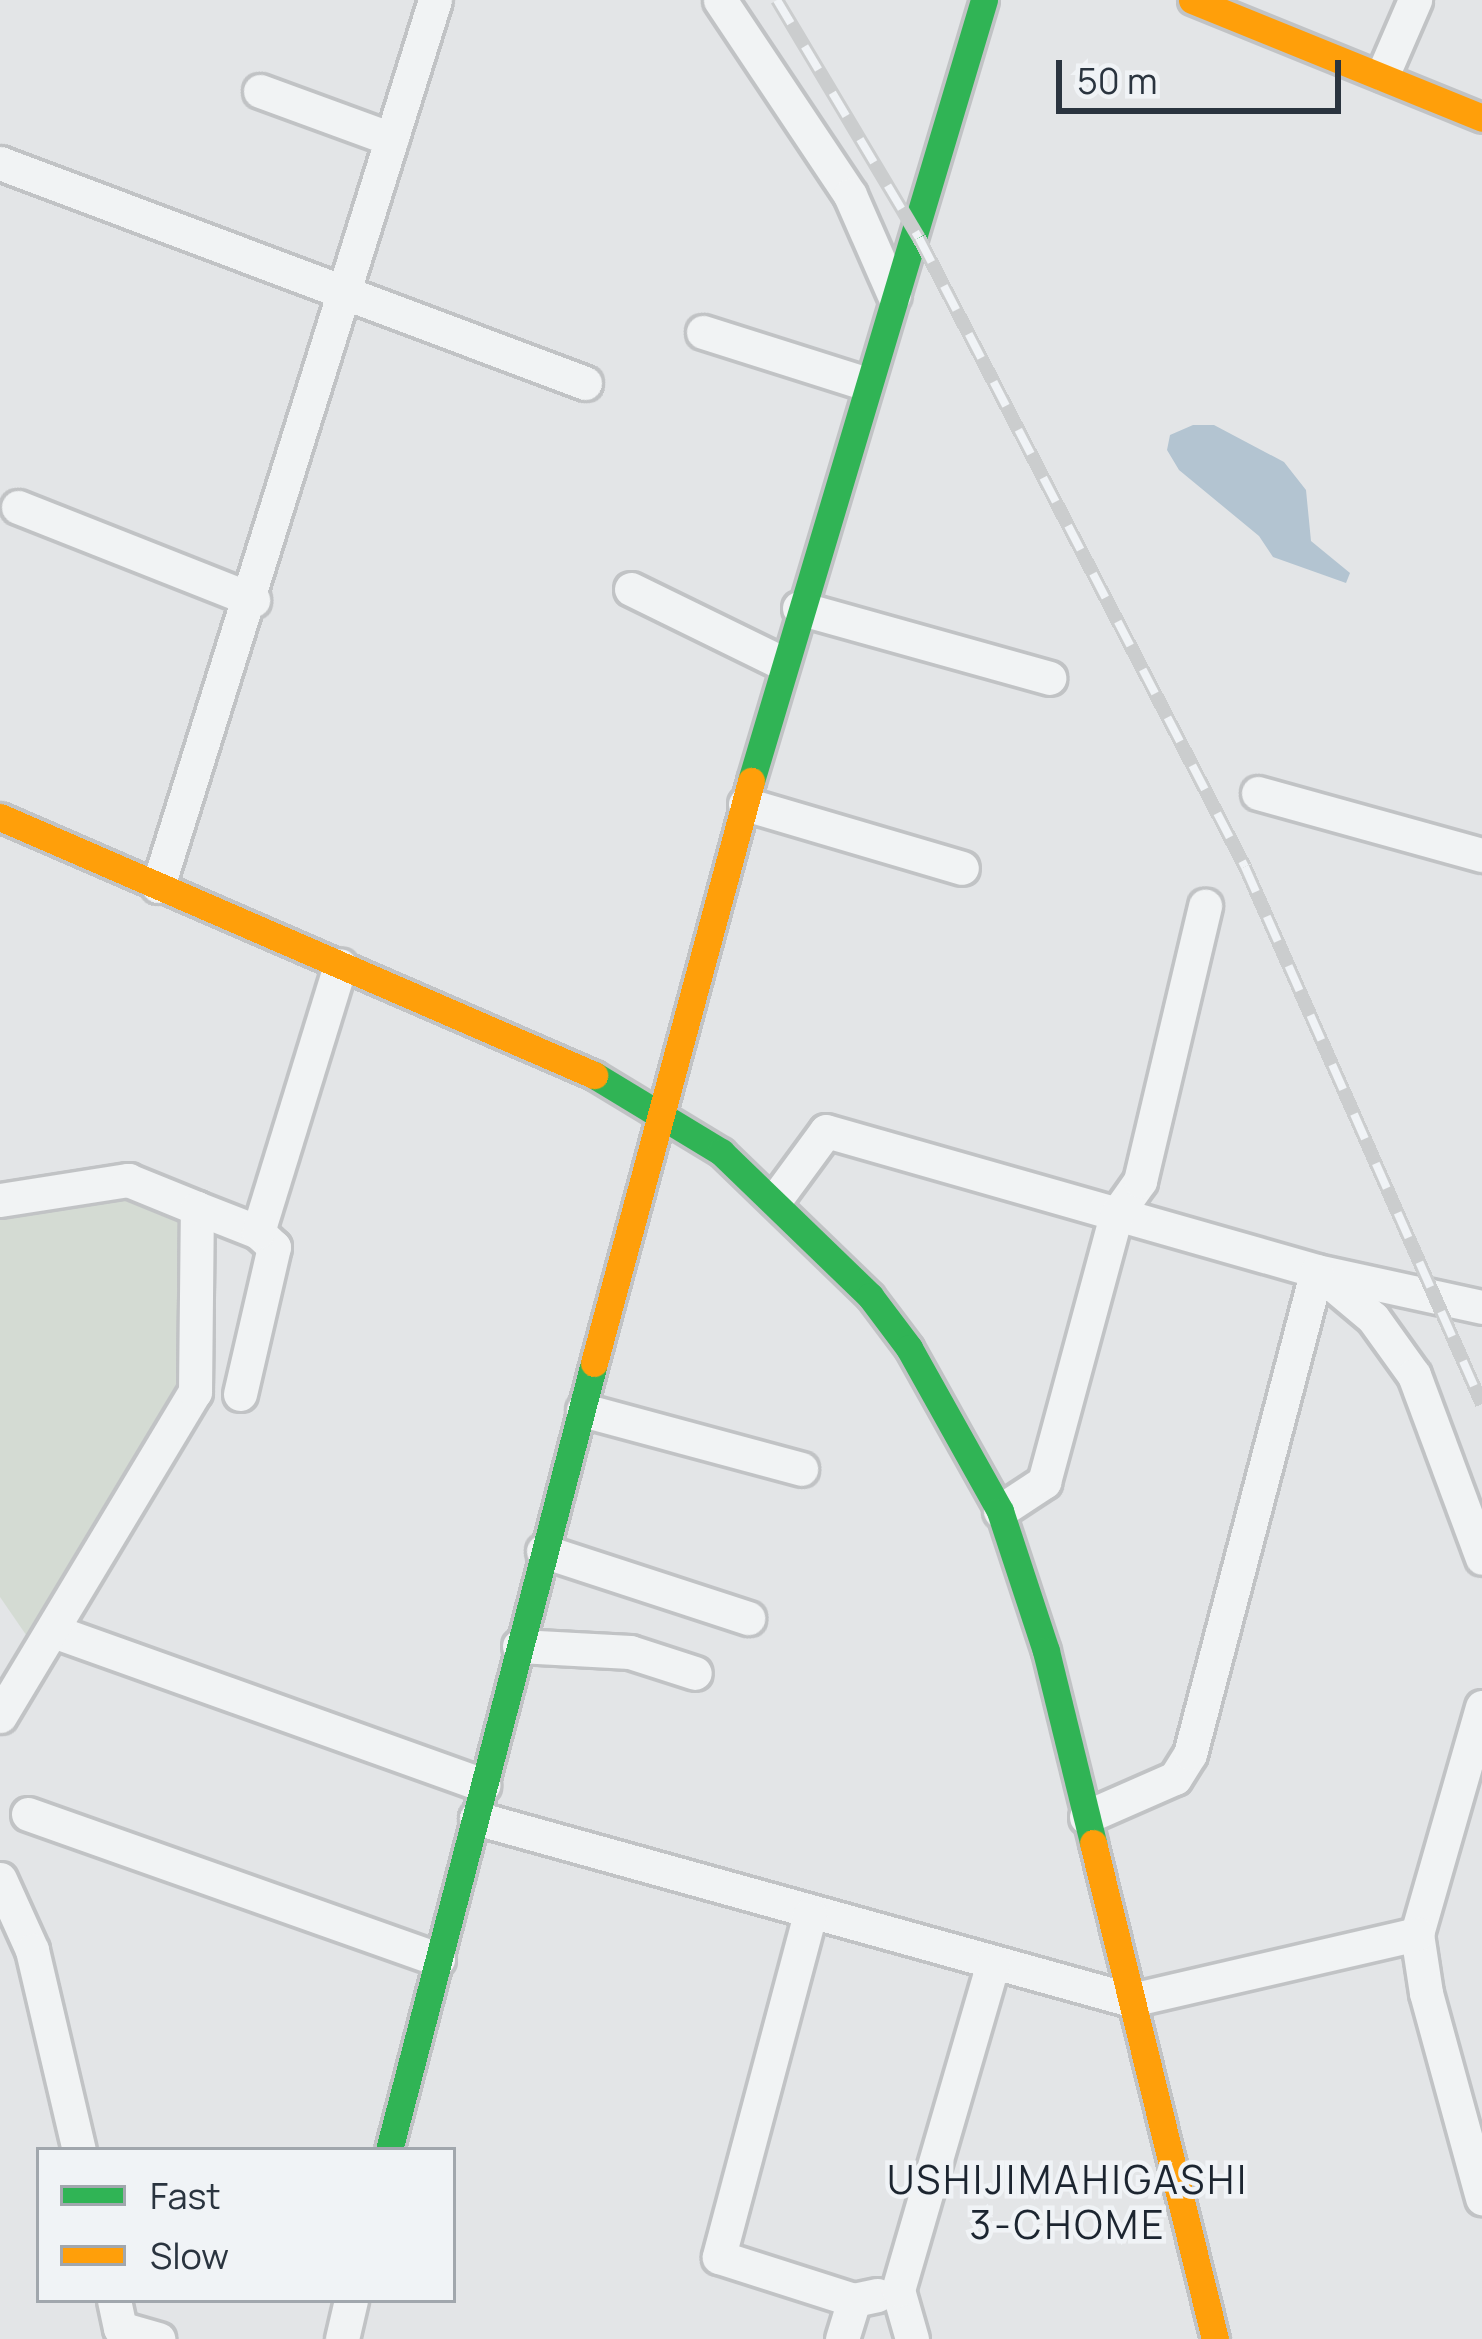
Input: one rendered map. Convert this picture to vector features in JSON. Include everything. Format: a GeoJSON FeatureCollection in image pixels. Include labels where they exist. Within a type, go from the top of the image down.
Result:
{"type":"FeatureCollection","features":[{"type":"Feature","properties":{"kind":"street"},"geometry":{"type":"LineString","coordinates":[[158,886],[253,600],[434,0]]}},
{"type":"Feature","properties":{"kind":"street"},"geometry":{"type":"LineString","coordinates":[[720,0],[850,195],[894,295]]}},
{"type":"Feature","properties":{"kind":"street"},"geometry":{"type":"LineString","coordinates":[[390,2147],[543,1551],[782,664],[864,382],[920,238],[984,0]]}},
{"type":"Feature","properties":{"kind":"street"},"geometry":{"type":"LineString","coordinates":[[1192,0],[1384,74],[1482,118]]}},
{"type":"Feature","properties":{"kind":"street"},"geometry":{"type":"LineString","coordinates":[[1384,74],[1415,0]]}},
{"type":"Feature","properties":{"kind":"street"},"geometry":{"type":"LineString","coordinates":[[260,92],[391,139]]}},
{"type":"Feature","properties":{"kind":"street"},"geometry":{"type":"LineString","coordinates":[[0,164],[585,383]]}},
{"type":"Feature","properties":{"kind":"street"},"geometry":{"type":"LineString","coordinates":[[703,332],[864,382]]}},
{"type":"Feature","properties":{"kind":"street"},"geometry":{"type":"LineString","coordinates":[[18,507],[253,600]]}},
{"type":"Feature","properties":{"kind":"street"},"geometry":{"type":"LineString","coordinates":[[631,589],[782,664]]}},
{"type":"Feature","properties":{"kind":"street"},"geometry":{"type":"LineString","coordinates":[[799,608],[1049,678]]}},
{"type":"Feature","properties":{"kind":"street"},"geometry":{"type":"LineString","coordinates":[[1258,793],[1482,855]]}},
{"type":"Feature","properties":{"kind":"street"},"geometry":{"type":"LineString","coordinates":[[745,804],[962,868]]}},
{"type":"Feature","properties":{"kind":"street"},"geometry":{"type":"LineString","coordinates":[[0,817],[600,1078],[662,1113],[776,1199],[825,1244],[909,1348],[1000,1511],[1046,1651],[1214,2339]]}},
{"type":"Feature","properties":{"kind":"street"},"geometry":{"type":"LineString","coordinates":[[1000,1511],[1044,1482],[1116,1215],[1140,1181],[1205,906]]}},
{"type":"Feature","properties":{"kind":"street"},"geometry":{"type":"LineString","coordinates":[[258,1232],[340,964]]}},
{"type":"Feature","properties":{"kind":"street"},"geometry":{"type":"LineString","coordinates":[[776,1199],[826,1132],[1317,1271],[1482,1307]]}},
{"type":"Feature","properties":{"kind":"street"},"geometry":{"type":"LineString","coordinates":[[0,1200],[128,1180],[258,1232],[274,1247],[240,1394]]}},
{"type":"Feature","properties":{"kind":"street"},"geometry":{"type":"LineString","coordinates":[[0,1716],[56,1632],[195,1392],[196,1208]]}},
{"type":"Feature","properties":{"kind":"street"},"geometry":{"type":"LineString","coordinates":[[1317,1271],[1373,1318],[1414,1375],[1482,1558]]}},
{"type":"Feature","properties":{"kind":"street"},"geometry":{"type":"LineString","coordinates":[[1086,1817],[1174,1778],[1190,1754],[1317,1271]]}},
{"type":"Feature","properties":{"kind":"street"},"geometry":{"type":"LineString","coordinates":[[583,1410],[801,1469]]}},
{"type":"Feature","properties":{"kind":"street"},"geometry":{"type":"LineString","coordinates":[[543,1551],[748,1618]]}},
{"type":"Feature","properties":{"kind":"street"},"geometry":{"type":"LineString","coordinates":[[56,1632],[480,1802],[810,1914],[1131,2000],[1418,1934]]}},
{"type":"Feature","properties":{"kind":"street"},"geometry":{"type":"LineString","coordinates":[[519,1646],[630,1652],[695,1673]]}},
{"type":"Feature","properties":{"kind":"street"},"geometry":{"type":"LineString","coordinates":[[1482,1707],[1418,1934],[1426,1993],[1482,2198]]}},
{"type":"Feature","properties":{"kind":"street"},"geometry":{"type":"LineString","coordinates":[[28,1814],[206,1871],[214,1886],[438,1959]]}},
{"type":"Feature","properties":{"kind":"street"},"geometry":{"type":"LineString","coordinates":[[0,1879],[32,1950],[78,2147]]}},
{"type":"Feature","properties":{"kind":"street"},"geometry":{"type":"LineString","coordinates":[[810,1914],[719,2257],[854,2300],[898,2290]]}},
{"type":"Feature","properties":{"kind":"street"},"geometry":{"type":"LineString","coordinates":[[913,2339],[898,2290],[993,1962]]}},
{"type":"Feature","properties":{"kind":"street"},"geometry":{"type":"LineString","coordinates":[[842,2339],[854,2300]]}},
{"type":"Feature","properties":{"kind":"street"},"geometry":{"type":"LineString","coordinates":[[115,2303],[120,2328],[158,2339]]}},
{"type":"Feature","properties":{"kind":"street"},"geometry":{"type":"LineString","coordinates":[[342,2339],[350,2303]]}},
{"type":"Feature","properties":{"kind":"shaded area"},"geometry":{"type":"Polygon","coordinates":[[[120,1190],[190,1218],[187,1390],[33,1645],[0,1597],[0,1212],[120,1190]]]}},
{"type":"Feature","properties":{"kind":"water"},"geometry":{"type":"Polygon","coordinates":[[[1193,425],[1214,425],[1284,462],[1306,490],[1311,541],[1350,573],[1346,583],[1273,557],[1259,536],[1179,470],[1167,450],[1170,435],[1193,425]]]}},
{"type":"Feature","properties":{"kind":"railway"},"geometry":{"type":"LineString","coordinates":[[777,0],[919,238],[1245,867],[1482,1404]]}},
{"type":"Feature","properties":{"kind":"traffic: fast"},"geometry":{"type":"LineString","coordinates":[[751,781],[984,0]]}},
{"type":"Feature","properties":{"kind":"traffic: fast"},"geometry":{"type":"LineString","coordinates":[[594,1075],[721,1152],[870,1296],[909,1348],[1000,1511],[1046,1651],[1093,1843]]}},
{"type":"Feature","properties":{"kind":"traffic: fast"},"geometry":{"type":"LineString","coordinates":[[390,2147],[594,1363]]}},
{"type":"Feature","properties":{"kind":"traffic: slow"},"geometry":{"type":"LineString","coordinates":[[1192,0],[1482,118]]}},
{"type":"Feature","properties":{"kind":"traffic: slow"},"geometry":{"type":"LineString","coordinates":[[594,1363],[751,781]]}},
{"type":"Feature","properties":{"kind":"traffic: slow"},"geometry":{"type":"LineString","coordinates":[[0,817],[594,1075]]}},
{"type":"Feature","properties":{"kind":"traffic: slow"},"geometry":{"type":"LineString","coordinates":[[1093,1843],[1215,2339]]}},
{"type":"Feature","properties":{"kind":"district","name":"USHIJIMAHIGASHI 3-CHOME"},"geometry":{"type":"Point","coordinates":[1068,2202]}}]}
